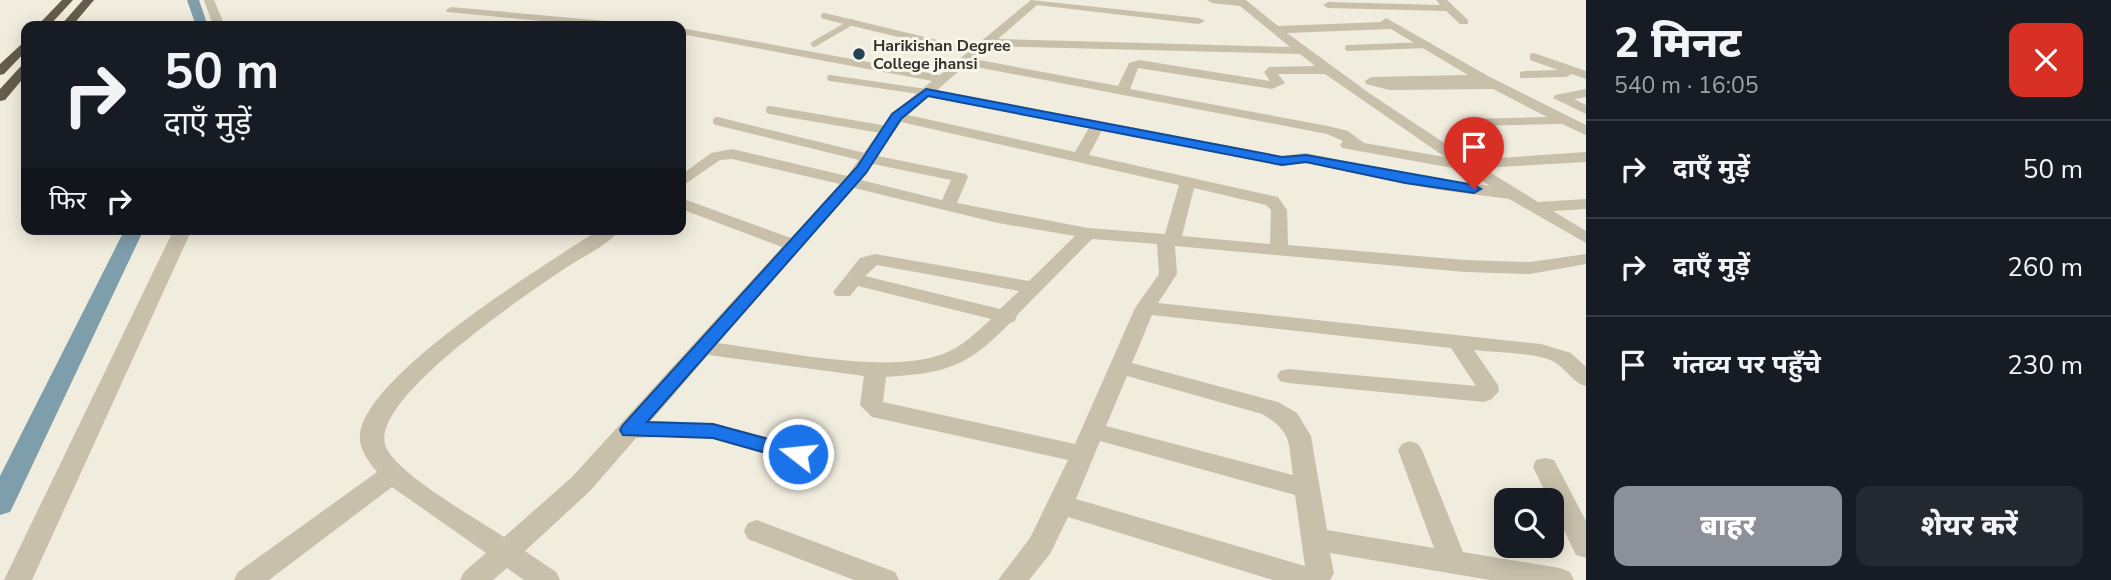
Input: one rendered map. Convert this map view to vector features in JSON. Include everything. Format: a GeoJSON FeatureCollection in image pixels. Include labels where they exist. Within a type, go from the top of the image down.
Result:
{"type":"FeatureCollection","features":[{"type":"Feature","properties":{"kind":"highway"},"geometry":{"type":"LineString","coordinates":[[48,21],[68,0]]}},
{"type":"Feature","properties":{"kind":"highway"},"geometry":{"type":"LineString","coordinates":[[71,21],[89,0]]}},
{"type":"Feature","properties":{"kind":"highway"},"geometry":{"type":"LineString","coordinates":[[0,71],[21,49]]}},
{"type":"Feature","properties":{"kind":"highway"},"geometry":{"type":"LineString","coordinates":[[0,97],[21,74]]}},
{"type":"Feature","properties":{"kind":"street"},"geometry":{"type":"LineString","coordinates":[[209,0],[217,21]]}},
{"type":"Feature","properties":{"kind":"street"},"geometry":{"type":"LineString","coordinates":[[1212,0],[1240,1],[1379,109],[1463,164],[1586,238]]}},
{"type":"Feature","properties":{"kind":"street"},"geometry":{"type":"LineString","coordinates":[[1400,0],[1411,8]]}},
{"type":"Feature","properties":{"kind":"street"},"geometry":{"type":"LineString","coordinates":[[474,580],[581,484],[849,184],[892,124],[926,92],[1036,1],[1199,21]]}},
{"type":"Feature","properties":{"kind":"street"},"geometry":{"type":"LineString","coordinates":[[1263,19],[1340,16],[1325,2]]}},
{"type":"Feature","properties":{"kind":"street"},"geometry":{"type":"LineString","coordinates":[[1325,2],[1411,8],[1445,4],[1464,22]]}},
{"type":"Feature","properties":{"kind":"street"},"geometry":{"type":"LineString","coordinates":[[451,10],[573,21]]}},
{"type":"Feature","properties":{"kind":"street"},"geometry":{"type":"LineString","coordinates":[[1276,30],[1390,23],[1489,82],[1586,131]]}},
{"type":"Feature","properties":{"kind":"street"},"geometry":{"type":"LineString","coordinates":[[686,32],[942,79]]}},
{"type":"Feature","properties":{"kind":"street"},"geometry":{"type":"LineString","coordinates":[[975,51],[1305,51]]}},
{"type":"Feature","properties":{"kind":"street"},"geometry":{"type":"LineString","coordinates":[[975,51],[1122,91],[1328,130],[1343,134],[1359,147]]}},
{"type":"Feature","properties":{"kind":"street"},"geometry":{"type":"LineString","coordinates":[[1534,57],[1582,73]]}},
{"type":"Feature","properties":{"kind":"street"},"geometry":{"type":"LineString","coordinates":[[1122,91],[1133,66],[1139,64],[1272,85],[1278,83],[1270,72],[1273,70],[1329,70]]}},
{"type":"Feature","properties":{"kind":"street"},"geometry":{"type":"LineString","coordinates":[[1525,75],[1582,73]]}},
{"type":"Feature","properties":{"kind":"street"},"geometry":{"type":"LineString","coordinates":[[1371,81],[1489,82],[1389,86],[1371,81]]}},
{"type":"Feature","properties":{"kind":"street"},"geometry":{"type":"LineString","coordinates":[[926,92],[1282,161],[1306,158],[1433,184],[1512,194]]}},
{"type":"Feature","properties":{"kind":"street"},"geometry":{"type":"LineString","coordinates":[[1586,93],[1560,98],[1586,110]]}},
{"type":"Feature","properties":{"kind":"street"},"geometry":{"type":"LineString","coordinates":[[1465,122],[1563,121]]}},
{"type":"Feature","properties":{"kind":"street"},"geometry":{"type":"LineString","coordinates":[[892,124],[1080,157],[1264,198],[1277,204],[1279,248]]}},
{"type":"Feature","properties":{"kind":"street"},"geometry":{"type":"LineString","coordinates":[[1080,157],[1098,124]]}},
{"type":"Feature","properties":{"kind":"street"},"geometry":{"type":"LineString","coordinates":[[1306,137],[1463,164],[1586,158]]}},
{"type":"Feature","properties":{"kind":"street"},"geometry":{"type":"LineString","coordinates":[[686,178],[722,154],[732,154],[849,184],[1046,227],[1088,233],[1499,268],[1530,268],[1586,259]]}},
{"type":"Feature","properties":{"kind":"street"},"geometry":{"type":"LineString","coordinates":[[868,158],[960,177],[948,205]]}},
{"type":"Feature","properties":{"kind":"street"},"geometry":{"type":"LineString","coordinates":[[686,163],[704,165]]}},
{"type":"Feature","properties":{"kind":"street"},"geometry":{"type":"LineString","coordinates":[[1012,580],[1040,546],[1061,505],[1145,307],[1168,274],[1168,241],[1188,181]]}},
{"type":"Feature","properties":{"kind":"street"},"geometry":{"type":"LineString","coordinates":[[1533,206],[1586,204]]}},
{"type":"Feature","properties":{"kind":"street"},"geometry":{"type":"LineString","coordinates":[[686,206],[794,245]]}},
{"type":"Feature","properties":{"kind":"street"},"geometry":{"type":"LineString","coordinates":[[702,348],[876,370],[925,367],[953,358],[976,345],[1008,317],[1088,233]]}},
{"type":"Feature","properties":{"kind":"street"},"geometry":{"type":"LineString","coordinates":[[18,580],[180,235]]}},
{"type":"Feature","properties":{"kind":"street"},"geometry":{"type":"LineString","coordinates":[[546,580],[392,474],[374,452],[372,434],[377,418],[390,400],[462,334],[603,235]]}},
{"type":"Feature","properties":{"kind":"street"},"geometry":{"type":"LineString","coordinates":[[1008,317],[848,285],[867,262],[875,259],[1035,288]]}},
{"type":"Feature","properties":{"kind":"street"},"geometry":{"type":"LineString","coordinates":[[1145,307],[1541,351],[1563,358],[1586,356]]}},
{"type":"Feature","properties":{"kind":"street"},"geometry":{"type":"LineString","coordinates":[[1288,376],[1484,394],[1488,391],[1487,385],[1458,342]]}},
{"type":"Feature","properties":{"kind":"street"},"geometry":{"type":"LineString","coordinates":[[1563,358],[1586,379]]}},
{"type":"Feature","properties":{"kind":"street"},"geometry":{"type":"LineString","coordinates":[[1061,505],[1313,580],[1320,573],[1294,425],[1281,413],[1120,366]]}},
{"type":"Feature","properties":{"kind":"street"},"geometry":{"type":"LineString","coordinates":[[876,370],[871,405],[880,411],[1084,455]]}},
{"type":"Feature","properties":{"kind":"street"},"geometry":{"type":"LineString","coordinates":[[629,430],[681,428],[713,431],[798,454]]}},
{"type":"Feature","properties":{"kind":"street"},"geometry":{"type":"LineString","coordinates":[[1094,431],[1307,489]]}},
{"type":"Feature","properties":{"kind":"street"},"geometry":{"type":"LineString","coordinates":[[1409,450],[1453,562]]}},
{"type":"Feature","properties":{"kind":"street"},"geometry":{"type":"LineString","coordinates":[[1545,467],[1586,547]]}},
{"type":"Feature","properties":{"kind":"street"},"geometry":{"type":"LineString","coordinates":[[248,580],[392,474]]}},
{"type":"Feature","properties":{"kind":"street"},"geometry":{"type":"LineString","coordinates":[[757,531],[885,580]]}},
{"type":"Feature","properties":{"kind":"street"},"geometry":{"type":"LineString","coordinates":[[1314,539],[1560,580]]}},
{"type":"Feature","properties":{"kind":"lane"},"geometry":{"type":"LineString","coordinates":[[824,16],[975,51]]}},
{"type":"Feature","properties":{"kind":"lane"},"geometry":{"type":"LineString","coordinates":[[814,44],[852,22]]}},
{"type":"Feature","properties":{"kind":"lane"},"geometry":{"type":"LineString","coordinates":[[1348,48],[1427,45]]}},
{"type":"Feature","properties":{"kind":"lane"},"geometry":{"type":"LineString","coordinates":[[830,78],[926,92]]}},
{"type":"Feature","properties":{"kind":"lane"},"geometry":{"type":"LineString","coordinates":[[770,110],[892,124]]}},
{"type":"Feature","properties":{"kind":"lane"},"geometry":{"type":"LineString","coordinates":[[717,121],[868,158]]}},
{"type":"Feature","properties":{"kind":"waterway"},"geometry":{"type":"LineString","coordinates":[[193,0],[200,21]]}},
{"type":"Feature","properties":{"kind":"waterway"},"geometry":{"type":"LineString","coordinates":[[0,504],[132,235]]}},
{"type":"Feature","properties":{"kind":"place","name":"Harikishan Degree College jhansi"},"geometry":{"type":"Point","coordinates":[859,54]}},
{"type":"Feature","properties":{"kind":"route"},"geometry":{"type":"LineString","coordinates":[[798,454],[713,431],[681,428],[629,430],[861,170],[897,117],[926,92],[1282,161],[1293,162],[1306,158],[1405,179],[1474,189]]}}]}
